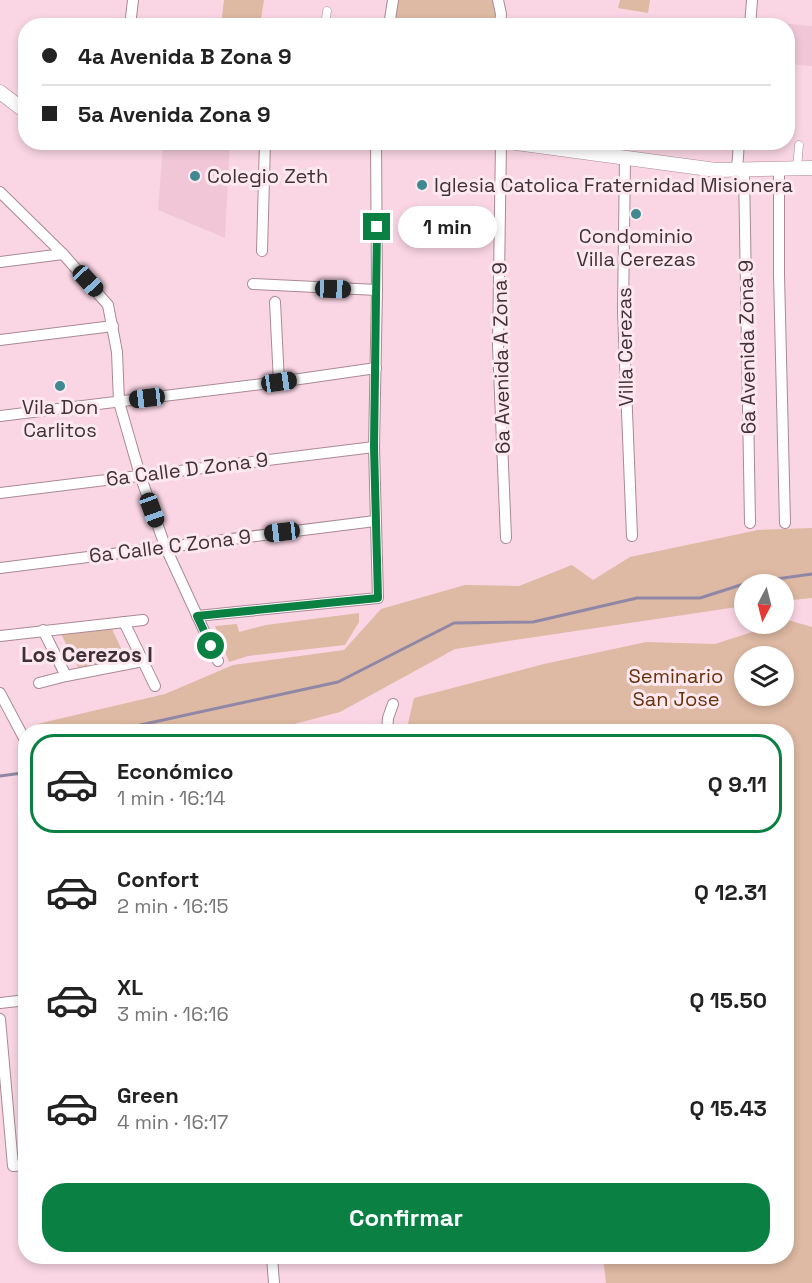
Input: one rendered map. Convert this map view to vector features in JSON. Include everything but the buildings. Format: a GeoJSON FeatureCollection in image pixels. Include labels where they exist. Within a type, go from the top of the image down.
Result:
{"type":"FeatureCollection","features":[{"type":"Feature","properties":{"kind":"street"},"geometry":{"type":"LineString","coordinates":[[131,18],[133,0]]}},
{"type":"Feature","properties":{"kind":"street"},"geometry":{"type":"LineString","coordinates":[[390,18],[393,0]]}},
{"type":"Feature","properties":{"kind":"street"},"geometry":{"type":"LineString","coordinates":[[498,0],[501,18]]}},
{"type":"Feature","properties":{"kind":"street"},"geometry":{"type":"LineString","coordinates":[[751,18],[753,0]]}},
{"type":"Feature","properties":{"kind":"street"},"geometry":{"type":"LineString","coordinates":[[326,18],[327,11]]}},
{"type":"Feature","properties":{"kind":"street"},"geometry":{"type":"LineString","coordinates":[[0,92],[18,106]]}},
{"type":"Feature","properties":{"kind":"street"},"geometry":{"type":"LineString","coordinates":[[797,168],[799,145]]}},
{"type":"Feature","properties":{"kind":"street"},"geometry":{"type":"LineString","coordinates":[[262,251],[265,150]]}},
{"type":"Feature","properties":{"kind":"street"},"geometry":{"type":"LineString","coordinates":[[197,616],[378,598],[374,447],[377,290],[376,150]]}},
{"type":"Feature","properties":{"kind":"street","name":"6a Avenida A Zona 9"},"geometry":{"type":"LineString","coordinates":[[501,150],[498,346],[506,538]]}},
{"type":"Feature","properties":{"kind":"street"},"geometry":{"type":"LineString","coordinates":[[566,150],[672,165],[741,171],[812,168]]}},
{"type":"Feature","properties":{"kind":"street","name":"6a Avenida Zona 9"},"geometry":{"type":"LineString","coordinates":[[740,150],[750,523]]}},
{"type":"Feature","properties":{"kind":"street","name":"Villa Cerezas"},"geometry":{"type":"LineString","coordinates":[[625,158],[623,312],[632,536]]}},
{"type":"Feature","properties":{"kind":"street"},"geometry":{"type":"LineString","coordinates":[[779,169],[779,287],[785,523]]}},
{"type":"Feature","properties":{"kind":"street"},"geometry":{"type":"LineString","coordinates":[[0,192],[63,254],[105,300],[110,310],[117,361],[119,402],[140,475],[165,546],[218,661]]}},
{"type":"Feature","properties":{"kind":"street"},"geometry":{"type":"LineString","coordinates":[[0,262],[63,254]]}},
{"type":"Feature","properties":{"kind":"street"},"geometry":{"type":"LineString","coordinates":[[253,284],[377,290]]}},
{"type":"Feature","properties":{"kind":"street"},"geometry":{"type":"LineString","coordinates":[[275,302],[279,382]]}},
{"type":"Feature","properties":{"kind":"street"},"geometry":{"type":"LineString","coordinates":[[0,340],[113,326]]}},
{"type":"Feature","properties":{"kind":"street"},"geometry":{"type":"LineString","coordinates":[[0,416],[376,368]]}},
{"type":"Feature","properties":{"kind":"street","name":"6a Calle D Zona 9"},"geometry":{"type":"LineString","coordinates":[[0,493],[374,447]]}},
{"type":"Feature","properties":{"kind":"street","name":"6a Calle C Zona 9"},"geometry":{"type":"LineString","coordinates":[[0,568],[375,521]]}},
{"type":"Feature","properties":{"kind":"street"},"geometry":{"type":"LineString","coordinates":[[0,636],[143,620]]}},
{"type":"Feature","properties":{"kind":"street"},"geometry":{"type":"LineString","coordinates":[[124,622],[155,686]]}},
{"type":"Feature","properties":{"kind":"street"},"geometry":{"type":"LineString","coordinates":[[43,630],[66,676]]}},
{"type":"Feature","properties":{"kind":"street"},"geometry":{"type":"LineString","coordinates":[[39,683],[143,661]]}},
{"type":"Feature","properties":{"kind":"street"},"geometry":{"type":"LineString","coordinates":[[0,693],[5,714],[18,731]]}},
{"type":"Feature","properties":{"kind":"street"},"geometry":{"type":"LineString","coordinates":[[388,724],[393,704]]}},
{"type":"Feature","properties":{"kind":"street"},"geometry":{"type":"LineString","coordinates":[[0,1003],[18,1001]]}},
{"type":"Feature","properties":{"kind":"street"},"geometry":{"type":"LineString","coordinates":[[0,1018],[12,1166],[18,1166]]}},
{"type":"Feature","properties":{"kind":"street"},"geometry":{"type":"LineString","coordinates":[[273,1264],[274,1283]]}},
{"type":"Feature","properties":{"kind":"shaded area"},"geometry":{"type":"Polygon","coordinates":[[[795,24],[812,26],[812,66],[795,65],[795,24]]]}},
{"type":"Feature","properties":{"kind":"shaded area","name":"Colegio Zeth"},"geometry":{"type":"Polygon","coordinates":[[[162,150],[230,150],[225,238],[158,210],[162,150]]]}},
{"type":"Feature","properties":{"kind":"green space"},"geometry":{"type":"Polygon","coordinates":[[[224,0],[264,0],[261,18],[222,18],[224,0]]]}},
{"type":"Feature","properties":{"kind":"green space"},"geometry":{"type":"Polygon","coordinates":[[[395,0],[495,0],[496,18],[393,18],[395,0]]]}},
{"type":"Feature","properties":{"kind":"green space"},"geometry":{"type":"Polygon","coordinates":[[[620,0],[650,0],[648,13],[618,8],[620,0]]]}},
{"type":"Feature","properties":{"kind":"green space"},"geometry":{"type":"Polygon","coordinates":[[[812,528],[812,598],[794,600],[794,574],[734,574],[734,607],[455,649],[340,712],[294,724],[37,724],[165,694],[233,665],[344,650],[381,609],[465,585],[519,586],[572,565],[593,580],[630,557],[758,530],[812,528]]]}},
{"type":"Feature","properties":{"kind":"green space"},"geometry":{"type":"Polygon","coordinates":[[[359,613],[359,622],[345,645],[248,656],[229,662],[215,626],[237,624],[239,632],[266,625],[359,613]]]}},
{"type":"Feature","properties":{"kind":"green space","name":"Seminario San Jose"},"geometry":{"type":"Polygon","coordinates":[[[794,622],[812,627],[812,1283],[606,1283],[604,1264],[794,1264],[794,724],[408,724],[414,698],[544,664],[646,642],[715,644],[746,634],[794,634],[794,622]]]}},
{"type":"Feature","properties":{"kind":"green space"},"geometry":{"type":"Polygon","coordinates":[[[111,627],[126,659],[78,667],[61,634],[111,627]]]}},
{"type":"Feature","properties":{"kind":"waterway"},"geometry":{"type":"LineString","coordinates":[[145,724],[338,682],[454,623],[533,622],[637,598],[700,598],[747,583],[812,574]]}},
{"type":"Feature","properties":{"kind":"waterway"},"geometry":{"type":"LineString","coordinates":[[0,776],[18,774]]}},
{"type":"Feature","properties":{"kind":"place","name":"Colegio Zeth"},"geometry":{"type":"Point","coordinates":[195,176]}},
{"type":"Feature","properties":{"kind":"place","name":"Iglesia Catolica Fraternidad Misionera"},"geometry":{"type":"Point","coordinates":[422,185]}},
{"type":"Feature","properties":{"kind":"place","name":"Condominio Villa Cerezas"},"geometry":{"type":"Point","coordinates":[636,214]}},
{"type":"Feature","properties":{"kind":"place","name":"Vila Don Carlitos"},"geometry":{"type":"Point","coordinates":[60,386]}},
{"type":"Feature","properties":{"kind":"district","name":"Los Cerezos I"},"geometry":{"type":"Point","coordinates":[87,655]}},
{"type":"Feature","properties":{"kind":"route"},"geometry":{"type":"LineString","coordinates":[[211,646],[197,616],[378,598],[374,447],[377,227]]}}]}
